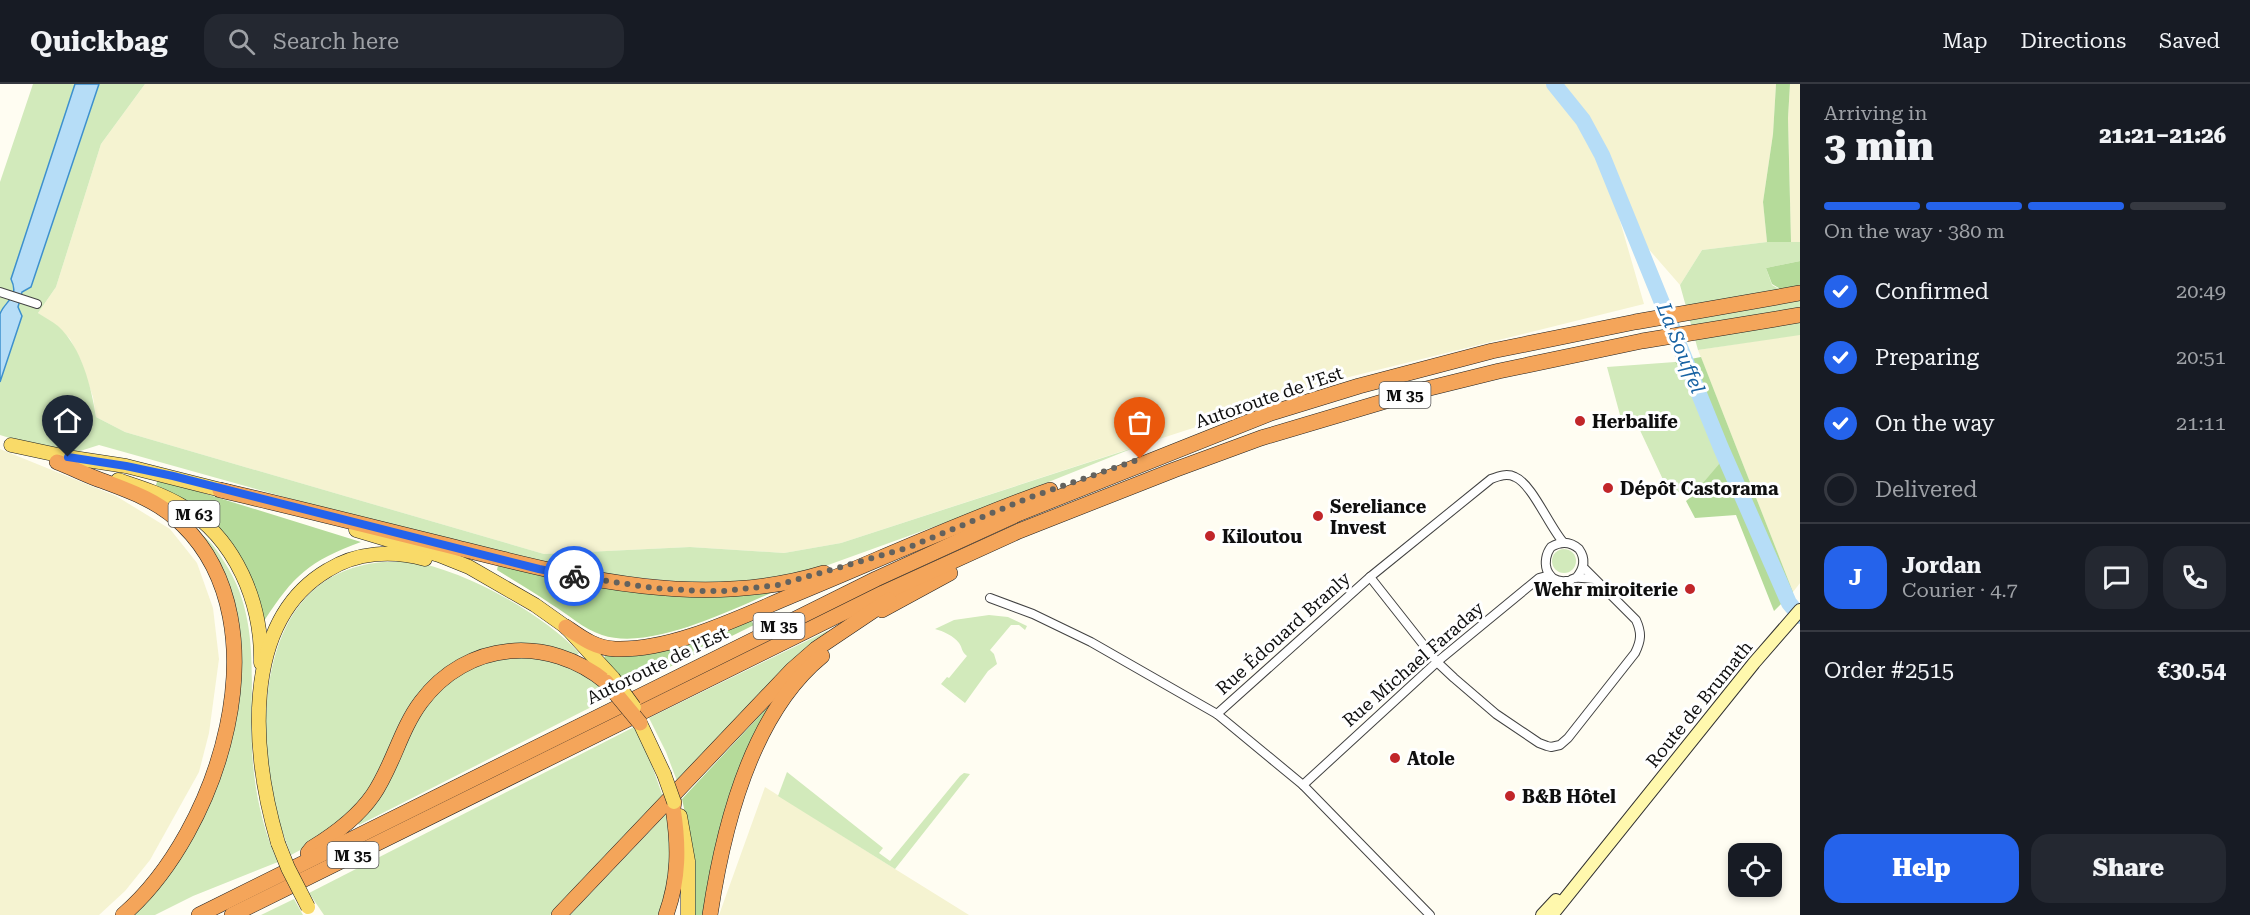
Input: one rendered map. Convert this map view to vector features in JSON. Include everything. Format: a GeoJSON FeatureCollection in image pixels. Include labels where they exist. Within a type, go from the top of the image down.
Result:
{"type":"FeatureCollection","features":[{"type":"Feature","properties":{"kind":"highway","name":"Autoroute de l’Est"},"geometry":{"type":"LineString","coordinates":[[199,915],[821,606],[982,530],[1271,413],[1359,386],[1492,351],[1635,322],[1800,293]]}},
{"type":"Feature","properties":{"kind":"highway","name":"Autoroute de l’Est"},"geometry":{"type":"LineString","coordinates":[[232,915],[872,598],[1018,531],[1083,506],[1261,438],[1357,408],[1499,371],[1642,341],[1800,315]]}},
{"type":"Feature","properties":{"kind":"highway"},"geometry":{"type":"LineString","coordinates":[[566,627],[588,642],[606,648],[628,649],[663,643],[737,618],[1031,497],[1271,413]]}},
{"type":"Feature","properties":{"kind":"highway"},"geometry":{"type":"LineString","coordinates":[[57,462],[147,498],[184,525],[212,562],[225,596],[231,627],[232,688],[224,742],[216,771],[192,823],[169,861],[123,915]]}},
{"type":"Feature","properties":{"kind":"highway"},"geometry":{"type":"LineString","coordinates":[[220,490],[539,569],[653,588],[724,591],[778,585],[907,548]]}},
{"type":"Feature","properties":{"kind":"highway"},"geometry":{"type":"LineString","coordinates":[[559,915],[765,698],[808,656],[881,604],[1022,540],[1083,506]]}},
{"type":"Feature","properties":{"kind":"highway"},"geometry":{"type":"LineString","coordinates":[[710,915],[720,858],[736,801],[753,753],[778,708],[797,682],[845,637],[885,608],[950,573]]}},
{"type":"Feature","properties":{"kind":"highway"},"geometry":{"type":"LineString","coordinates":[[299,865],[312,848],[348,823],[374,794],[420,703],[440,681],[466,663],[494,653],[527,650],[564,657],[610,680],[640,723]]}},
{"type":"Feature","properties":{"kind":"highway"},"geometry":{"type":"LineString","coordinates":[[666,915],[676,879],[678,861],[679,829],[673,808],[674,802]]}},
{"type":"Feature","properties":{"kind":"main road","name":"M 63"},"geometry":{"type":"LineString","coordinates":[[6,443],[57,462],[136,486],[181,505],[216,534],[241,569],[253,602],[260,638],[259,728],[266,799],[278,843],[310,911]]}},
{"type":"Feature","properties":{"kind":"main road","name":"M 63"},"geometry":{"type":"LineString","coordinates":[[6,443],[68,457],[126,466],[220,490],[439,555],[469,567],[535,605],[566,627],[610,680]]}},
{"type":"Feature","properties":{"kind":"main road"},"geometry":{"type":"LineString","coordinates":[[261,689],[267,655],[278,623],[286,610],[316,576],[348,560],[365,555],[401,554],[436,562],[503,587]]}},
{"type":"Feature","properties":{"kind":"main road","name":"Route de Brumath"},"geometry":{"type":"LineString","coordinates":[[1552,915],[1765,650],[1800,610]]}},
{"type":"Feature","properties":{"kind":"main road"},"geometry":{"type":"LineString","coordinates":[[640,723],[664,774],[674,802]]}},
{"type":"Feature","properties":{"kind":"main road","name":"Route de Brumath"},"geometry":{"type":"LineString","coordinates":[[1542,915],[1628,822]]}},
{"type":"Feature","properties":{"kind":"main road"},"geometry":{"type":"LineString","coordinates":[[679,829],[688,861],[688,915]]}},
{"type":"Feature","properties":{"kind":"street"},"geometry":{"type":"LineString","coordinates":[[0,292],[34,302]]}},
{"type":"Feature","properties":{"kind":"street","name":"Rue Édouard Branly"},"geometry":{"type":"LineString","coordinates":[[1217,714],[1370,577],[1491,479],[1504,475],[1514,476],[1522,482],[1539,504],[1552,530]]}},
{"type":"Feature","properties":{"kind":"street"},"geometry":{"type":"LineString","coordinates":[[1552,530],[1563,542],[1579,549],[1584,559],[1583,567],[1576,578]]}},
{"type":"Feature","properties":{"kind":"street"},"geometry":{"type":"LineString","coordinates":[[1539,578],[1545,567],[1545,556],[1551,547],[1552,530]]}},
{"type":"Feature","properties":{"kind":"street"},"geometry":{"type":"LineString","coordinates":[[1551,547],[1563,542]]}},
{"type":"Feature","properties":{"kind":"street"},"geometry":{"type":"LineString","coordinates":[[1545,567],[1550,575],[1559,581],[1576,578],[1594,579]]}},
{"type":"Feature","properties":{"kind":"street"},"geometry":{"type":"LineString","coordinates":[[1370,577],[1437,662],[1454,678],[1496,714],[1539,743],[1551,747],[1560,745],[1635,653],[1640,642],[1641,631],[1636,620],[1583,567]]}},
{"type":"Feature","properties":{"kind":"street","name":"Rue Michael Faraday"},"geometry":{"type":"LineString","coordinates":[[1303,785],[1437,662],[1539,578],[1550,575]]}},
{"type":"Feature","properties":{"kind":"street"},"geometry":{"type":"LineString","coordinates":[[990,598],[1033,614],[1091,642],[1217,714],[1303,785],[1430,915]]}},
{"type":"Feature","properties":{"kind":"shaded area"},"geometry":{"type":"Polygon","coordinates":[[[145,84],[1776,84],[1773,134],[1763,202],[1767,242],[1702,250],[1680,285],[1618,214],[1644,304],[1349,377],[841,543],[784,553],[690,547],[544,554],[125,432],[96,417],[93,397],[81,361],[70,339],[57,326],[38,313],[56,287],[101,144],[145,84]]]}},
{"type":"Feature","properties":{"kind":"shaded area"},"geometry":{"type":"Polygon","coordinates":[[[1790,84],[1800,84],[1800,242],[1791,242],[1788,118],[1790,84]]]}},
{"type":"Feature","properties":{"kind":"shaded area"},"geometry":{"type":"Polygon","coordinates":[[[1800,335],[1800,583],[1793,592],[1698,350],[1800,335]]]}},
{"type":"Feature","properties":{"kind":"shaded area"},"geometry":{"type":"Polygon","coordinates":[[[0,449],[116,496],[170,529],[197,563],[213,608],[219,659],[209,733],[199,772],[150,860],[125,891],[99,915],[0,915],[0,449]]]}},
{"type":"Feature","properties":{"kind":"shaded area"},"geometry":{"type":"Polygon","coordinates":[[[765,787],[895,869],[969,915],[719,915],[765,787]]]}},
{"type":"Feature","properties":{"kind":"green space"},"geometry":{"type":"Polygon","coordinates":[[[33,84],[145,84],[101,144],[56,287],[38,313],[58,326],[73,345],[88,380],[96,417],[125,432],[544,554],[690,547],[784,553],[841,543],[1136,447],[961,517],[806,573],[777,579],[703,584],[590,573],[320,507],[99,445],[77,452],[29,444],[0,435],[0,182],[33,84]]]}},
{"type":"Feature","properties":{"kind":"green space"},"geometry":{"type":"Polygon","coordinates":[[[1776,84],[1790,84],[1788,118],[1791,242],[1767,242],[1763,202],[1773,134],[1776,84]]]}},
{"type":"Feature","properties":{"kind":"green space"},"geometry":{"type":"Polygon","coordinates":[[[1767,242],[1800,242],[1800,261],[1766,268],[1772,285],[1800,301],[1800,335],[1698,350],[1680,285],[1702,250],[1767,242]]]}},
{"type":"Feature","properties":{"kind":"green space"},"geometry":{"type":"Polygon","coordinates":[[[1800,261],[1800,301],[1772,284],[1766,268],[1800,261]]]}},
{"type":"Feature","properties":{"kind":"green space"},"geometry":{"type":"Polygon","coordinates":[[[1701,357],[1793,592],[1774,611],[1736,515],[1695,518],[1686,501],[1720,463],[1693,394],[1675,362],[1701,357]]]}},
{"type":"Feature","properties":{"kind":"green space"},"geometry":{"type":"Polygon","coordinates":[[[1675,362],[1693,394],[1721,463],[1691,498],[1666,486],[1638,426],[1620,415],[1607,367],[1675,362]]]}},
{"type":"Feature","properties":{"kind":"green space"},"geometry":{"type":"Polygon","coordinates":[[[158,479],[361,542],[328,556],[304,571],[284,592],[264,621],[249,575],[228,539],[198,511],[156,485],[158,479]]]}},
{"type":"Feature","properties":{"kind":"green space"},"geometry":{"type":"Polygon","coordinates":[[[202,535],[212,544],[225,563],[237,585],[244,607],[251,654],[251,726],[255,779],[263,822],[278,862],[193,896],[155,915],[128,915],[184,845],[237,680],[217,560],[202,535]]]}},
{"type":"Feature","properties":{"kind":"green space"},"geometry":{"type":"Polygon","coordinates":[[[1564,549],[1573,552],[1576,561],[1573,570],[1564,573],[1555,570],[1552,561],[1555,552],[1564,549]]]}},
{"type":"Feature","properties":{"kind":"green space"},"geometry":{"type":"Polygon","coordinates":[[[383,562],[411,562],[431,566],[477,583],[525,609],[564,638],[579,653],[577,655],[557,649],[458,661],[354,811],[291,855],[272,800],[265,767],[268,696],[272,668],[280,641],[292,617],[307,596],[327,580],[352,568],[383,562]]]}},
{"type":"Feature","properties":{"kind":"green space"},"geometry":{"type":"Polygon","coordinates":[[[498,565],[560,580],[614,588],[776,591],[690,626],[643,638],[622,638],[602,635],[588,629],[497,570],[498,565]]]}},
{"type":"Feature","properties":{"kind":"green space"},"geometry":{"type":"Polygon","coordinates":[[[989,615],[1008,617],[1027,626],[1025,630],[1019,625],[1011,625],[990,650],[997,664],[988,671],[965,703],[941,684],[967,656],[954,638],[935,629],[954,620],[989,615]]]}},
{"type":"Feature","properties":{"kind":"green space"},"geometry":{"type":"Polygon","coordinates":[[[750,619],[754,625],[629,687],[604,658],[606,655],[750,619]]]}},
{"type":"Feature","properties":{"kind":"green space"},"geometry":{"type":"Polygon","coordinates":[[[829,632],[677,781],[649,718],[829,632]]]}},
{"type":"Feature","properties":{"kind":"green space"},"geometry":{"type":"Polygon","coordinates":[[[539,656],[589,676],[611,697],[359,825],[357,822],[411,727],[442,685],[484,661],[539,656]]]}},
{"type":"Feature","properties":{"kind":"green space"},"geometry":{"type":"Polygon","coordinates":[[[780,694],[753,742],[705,915],[695,915],[692,846],[682,799],[780,694]]]}},
{"type":"Feature","properties":{"kind":"green space"},"geometry":{"type":"Polygon","coordinates":[[[634,727],[650,760],[663,797],[550,915],[324,915],[309,893],[634,727]]]}},
{"type":"Feature","properties":{"kind":"green space"},"geometry":{"type":"Polygon","coordinates":[[[787,772],[883,848],[879,853],[890,861],[960,776],[964,773],[970,774],[895,869],[778,796],[787,772]]]}},
{"type":"Feature","properties":{"kind":"green space"},"geometry":{"type":"Polygon","coordinates":[[[667,813],[671,851],[670,871],[660,915],[570,915],[667,813]]]}},
{"type":"Feature","properties":{"kind":"green space"},"geometry":{"type":"Polygon","coordinates":[[[294,899],[303,915],[261,915],[294,899]]]}},
{"type":"Feature","properties":{"kind":"water"},"geometry":{"type":"Polygon","coordinates":[[[75,84],[99,84],[31,287],[22,292],[18,307],[22,316],[0,382],[0,314],[13,295],[11,279],[75,84]]]}},
{"type":"Feature","properties":{"kind":"waterway","name":"La Souffel"},"geometry":{"type":"LineString","coordinates":[[1554,84],[1583,120],[1602,155],[1721,448],[1789,603],[1800,616]]}},
{"type":"Feature","properties":{"kind":"way so far"},"geometry":{"type":"LineString","coordinates":[[574,576],[653,588],[698,591],[762,588],[794,582],[907,548],[1031,497],[1140,459]]}},
{"type":"Feature","properties":{"kind":"place","name":"Herbalife"},"geometry":{"type":"Point","coordinates":[1580,421]}},
{"type":"Feature","properties":{"kind":"place","name":"Dépôt Castorama"},"geometry":{"type":"Point","coordinates":[1608,488]}},
{"type":"Feature","properties":{"kind":"place","name":"Sereliance Invest"},"geometry":{"type":"Point","coordinates":[1318,516]}},
{"type":"Feature","properties":{"kind":"place","name":"Kiloutou"},"geometry":{"type":"Point","coordinates":[1210,536]}},
{"type":"Feature","properties":{"kind":"place","name":"Wehr miroiterie"},"geometry":{"type":"Point","coordinates":[1690,589]}},
{"type":"Feature","properties":{"kind":"place","name":"Atole"},"geometry":{"type":"Point","coordinates":[1395,758]}},
{"type":"Feature","properties":{"kind":"place","name":"B&B Hôtel"},"geometry":{"type":"Point","coordinates":[1510,796]}},
{"type":"Feature","properties":{"kind":"route"},"geometry":{"type":"LineString","coordinates":[[68,457],[173,476],[220,490],[574,576]]}}]}
